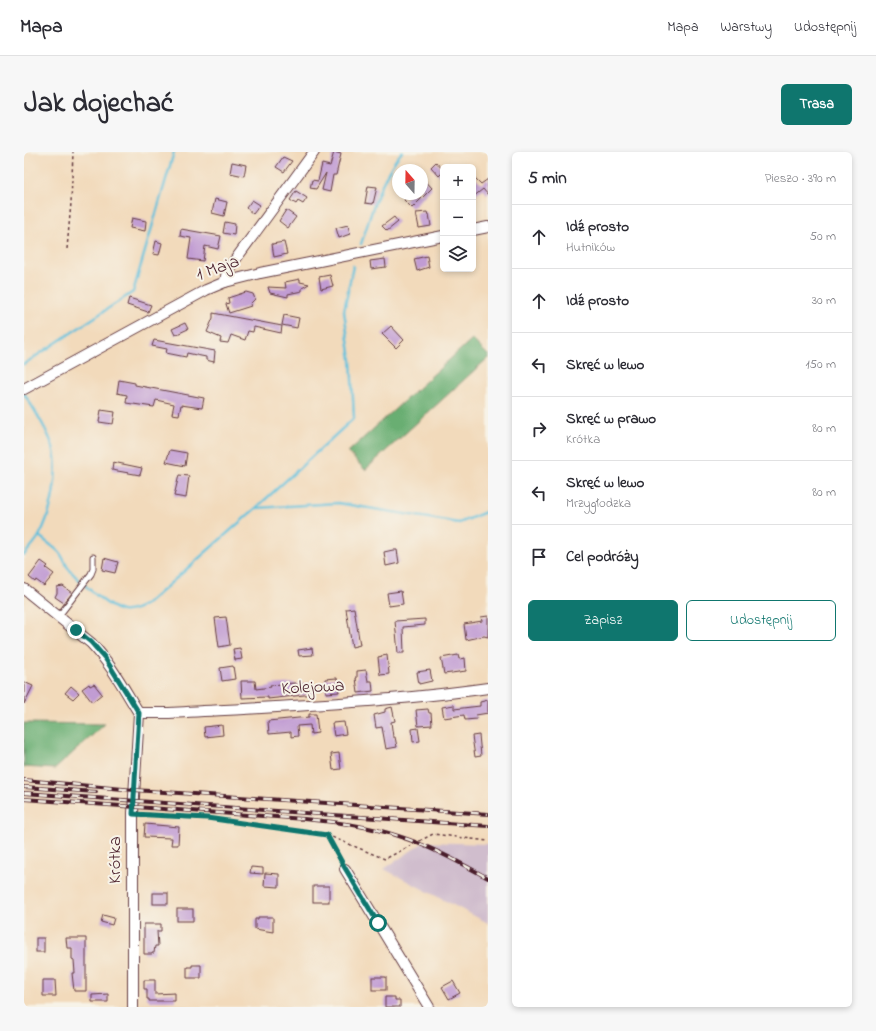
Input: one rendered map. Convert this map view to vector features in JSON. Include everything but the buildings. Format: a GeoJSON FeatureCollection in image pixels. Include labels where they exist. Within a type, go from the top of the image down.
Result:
{"type":"FeatureCollection","features":[{"type":"Feature","properties":{"kind":"street"},"geometry":{"type":"LineString","coordinates":[[225,282],[227,271],[314,152]]}},
{"type":"Feature","properties":{"kind":"street"},"geometry":{"type":"LineString","coordinates":[[476,229],[488,227]]}},
{"type":"Feature","properties":{"kind":"street","name":"1 Maja"},"geometry":{"type":"LineString","coordinates":[[24,388],[206,290],[225,282],[260,273],[440,237]]}},
{"type":"Feature","properties":{"kind":"street"},"geometry":{"type":"LineString","coordinates":[[24,589],[91,642],[105,658],[139,713]]}},
{"type":"Feature","properties":{"kind":"street","name":"Kolejowa"},"geometry":{"type":"LineString","coordinates":[[139,713],[169,713],[349,703],[488,688]]}},
{"type":"Feature","properties":{"kind":"street","name":"Krótka"},"geometry":{"type":"LineString","coordinates":[[133,1007],[133,814],[139,713]]}},
{"type":"Feature","properties":{"kind":"street"},"geometry":{"type":"LineString","coordinates":[[345,868],[429,1007]]}},
{"type":"Feature","properties":{"kind":"lane"},"geometry":{"type":"LineString","coordinates":[[58,617],[93,569],[93,557]]}},
{"type":"Feature","properties":{"kind":"path"},"geometry":{"type":"LineString","coordinates":[[67,249],[73,152]]}},
{"type":"Feature","properties":{"kind":"path"},"geometry":{"type":"LineString","coordinates":[[133,814],[207,818],[327,835],[385,859],[433,834],[488,841]]}},
{"type":"Feature","properties":{"kind":"path"},"geometry":{"type":"LineString","coordinates":[[327,835],[345,868]]}},
{"type":"Feature","properties":{"kind":"shaded area"},"geometry":{"type":"Polygon","coordinates":[[[424,842],[488,844],[488,923],[384,869],[424,842]]]}},
{"type":"Feature","properties":{"kind":"green space"},"geometry":{"type":"Polygon","coordinates":[[[472,339],[488,355],[488,358],[365,470],[348,452],[472,339]]]}},
{"type":"Feature","properties":{"kind":"green space"},"geometry":{"type":"Polygon","coordinates":[[[24,723],[105,724],[55,769],[24,767],[24,723]]]}},
{"type":"Feature","properties":{"kind":"waterway"},"geometry":{"type":"LineString","coordinates":[[24,364],[133,292],[174,152]]}},
{"type":"Feature","properties":{"kind":"waterway"},"geometry":{"type":"LineString","coordinates":[[361,244],[382,184],[394,162],[402,152]]}},
{"type":"Feature","properties":{"kind":"waterway"},"geometry":{"type":"LineString","coordinates":[[39,536],[59,552],[68,568],[78,579],[109,605],[122,611],[129,611],[148,603],[256,508],[354,418],[351,360],[344,311],[353,266]]}},
{"type":"Feature","properties":{"kind":"waterway"},"geometry":{"type":"LineString","coordinates":[[24,393],[40,419],[53,447],[56,468],[54,492],[44,527],[34,544],[24,555]]}},
{"type":"Feature","properties":{"kind":"waterway"},"geometry":{"type":"LineString","coordinates":[[257,508],[338,503],[459,523],[488,511]]}},
{"type":"Feature","properties":{"kind":"railway"},"geometry":{"type":"LineString","coordinates":[[24,780],[134,790],[488,814]]}},
{"type":"Feature","properties":{"kind":"railway"},"geometry":{"type":"LineString","coordinates":[[24,787],[96,792]]}},
{"type":"Feature","properties":{"kind":"railway"},"geometry":{"type":"LineString","coordinates":[[24,793],[488,826]]}},
{"type":"Feature","properties":{"kind":"railway"},"geometry":{"type":"LineString","coordinates":[[24,799],[304,819],[353,825],[389,833],[412,841],[446,856],[488,878]]}},
{"type":"Feature","properties":{"kind":"route"},"geometry":{"type":"LineString","coordinates":[[76,630],[91,642],[105,658],[139,713],[133,814],[207,818],[327,835],[378,923]]}}]}
